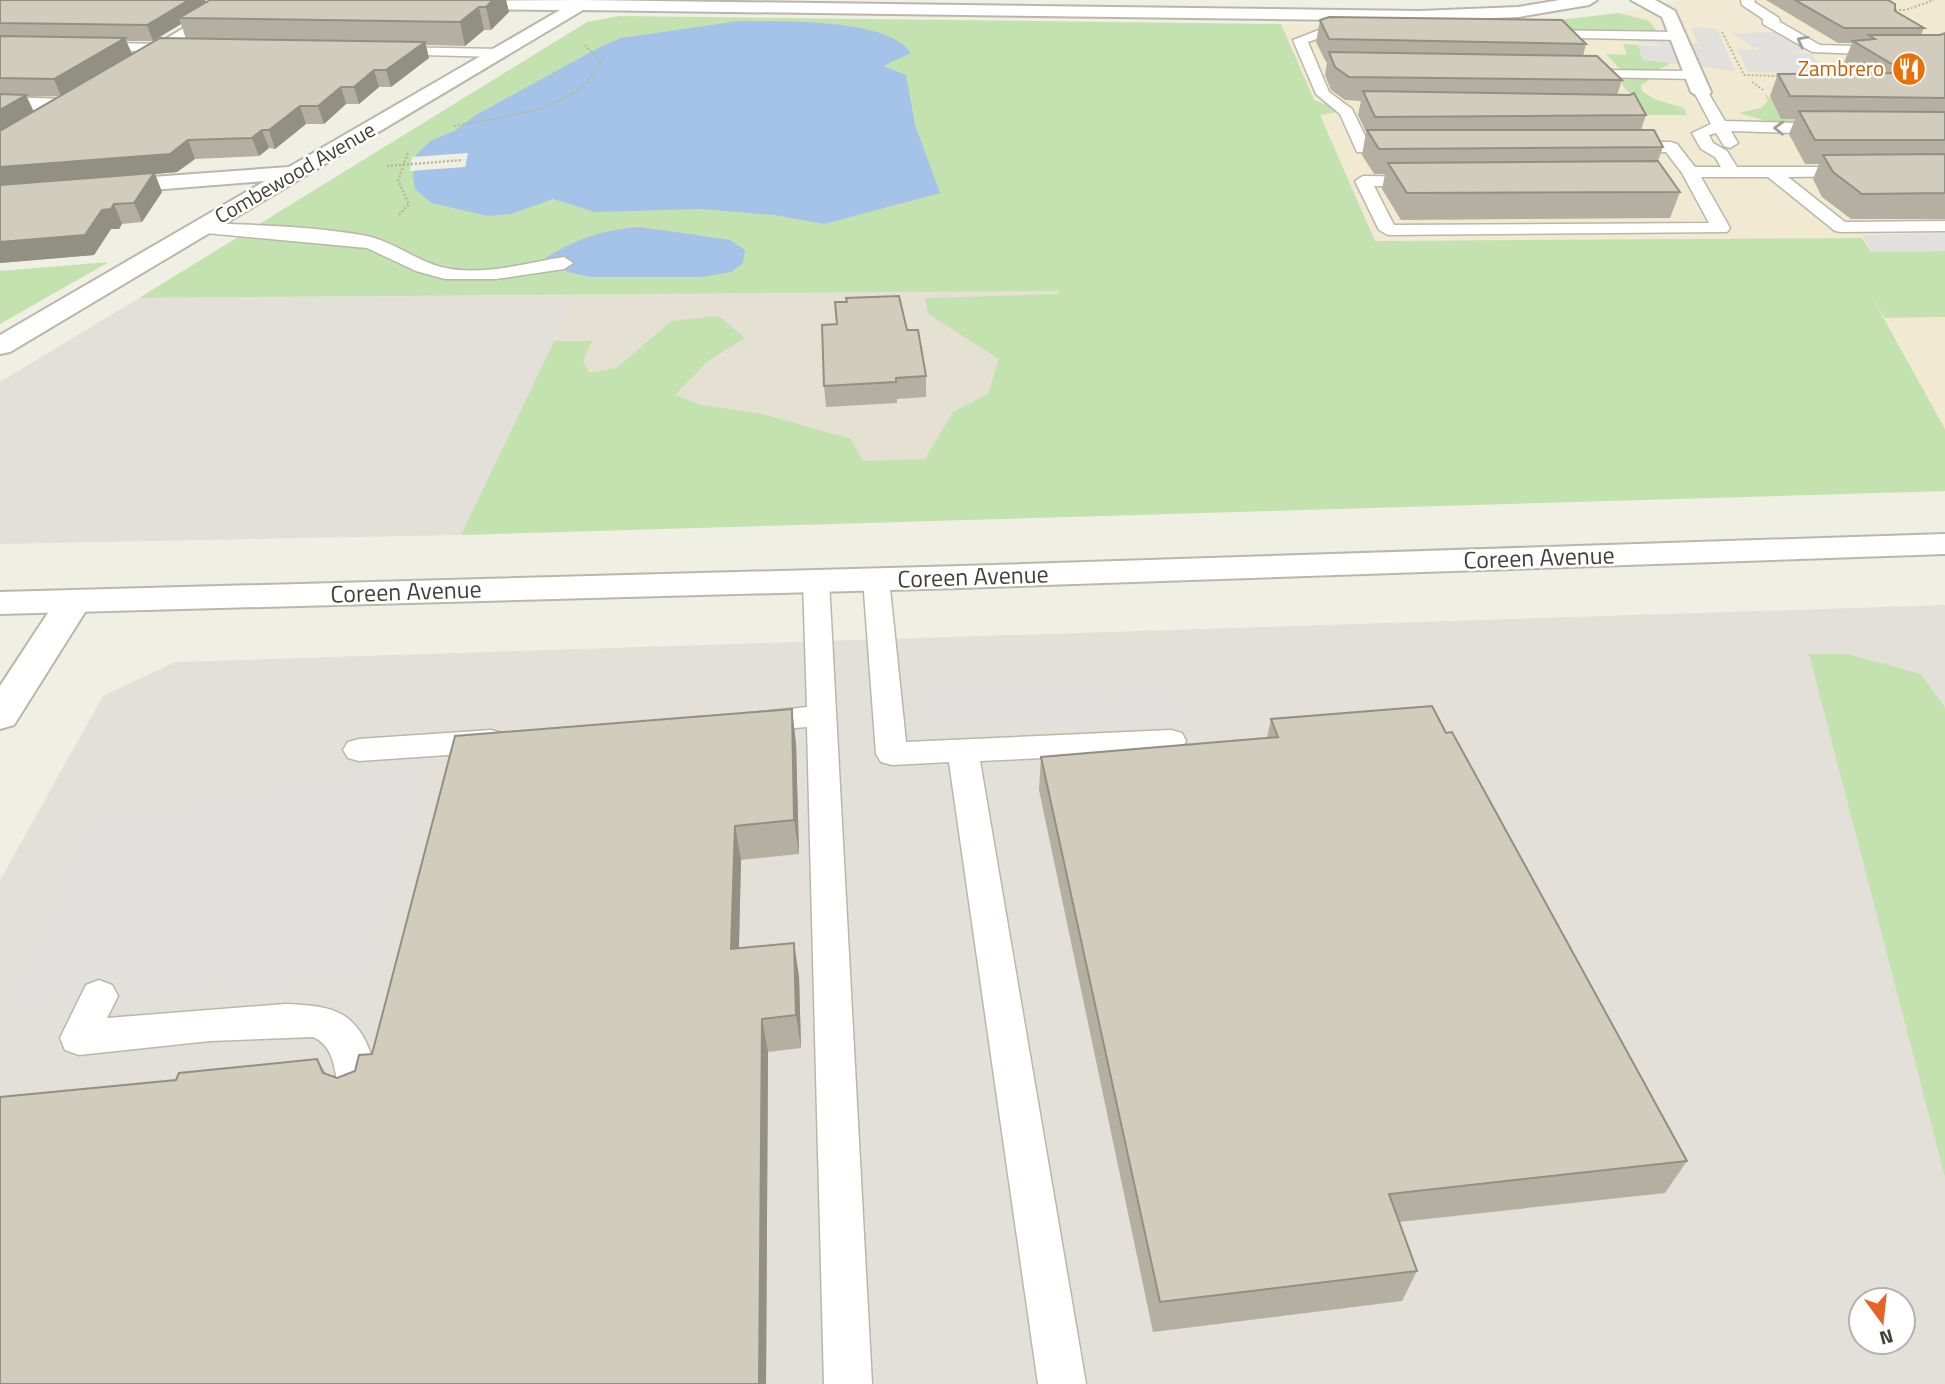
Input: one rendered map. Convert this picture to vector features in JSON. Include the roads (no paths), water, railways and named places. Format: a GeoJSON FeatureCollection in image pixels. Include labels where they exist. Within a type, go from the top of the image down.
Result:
{"type":"FeatureCollection","features":[{"type":"Feature","properties":{"kind":"street"},"geometry":{"type":"LineString","coordinates":[[201,0],[250,1]]}},
{"type":"Feature","properties":{"kind":"street"},"geometry":{"type":"LineString","coordinates":[[439,4],[584,3],[1420,16],[1518,12],[1589,0]]}},
{"type":"Feature","properties":{"kind":"street"},"geometry":{"type":"LineString","coordinates":[[1639,0],[1666,11],[1701,92]]}},
{"type":"Feature","properties":{"kind":"street"},"geometry":{"type":"LineString","coordinates":[[113,76],[236,1]]}},
{"type":"Feature","properties":{"kind":"street","name":"Combewood Avenue"},"geometry":{"type":"LineString","coordinates":[[0,346],[584,3]]}},
{"type":"Feature","properties":{"kind":"street"},"geometry":{"type":"LineString","coordinates":[[0,103],[72,101],[33,125]]}},
{"type":"Feature","properties":{"kind":"street"},"geometry":{"type":"LineString","coordinates":[[0,195],[295,173]]}},
{"type":"Feature","properties":{"kind":"street","name":"Coreen Avenue"},"geometry":{"type":"LineString","coordinates":[[0,603],[816,581],[1945,544]]}},
{"type":"Feature","properties":{"kind":"street"},"geometry":{"type":"LineString","coordinates":[[0,716],[74,601]]}},
{"type":"Feature","properties":{"kind":"lane"},"geometry":{"type":"LineString","coordinates":[[1749,0],[1746,2],[1750,6],[1804,44],[1822,50],[1904,53],[1837,57],[1826,60],[1828,65]]}},
{"type":"Feature","properties":{"kind":"lane"},"geometry":{"type":"LineString","coordinates":[[1363,149],[1347,112],[1349,107],[1322,94],[1319,68],[1300,40],[1305,36],[1324,32],[1377,33]]}},
{"type":"Feature","properties":{"kind":"lane"},"geometry":{"type":"LineString","coordinates":[[1523,34],[1678,36]]}},
{"type":"Feature","properties":{"kind":"lane"},"geometry":{"type":"LineString","coordinates":[[69,46],[196,48]]}},
{"type":"Feature","properties":{"kind":"lane"},"geometry":{"type":"LineString","coordinates":[[373,51],[500,53]]}},
{"type":"Feature","properties":{"kind":"lane"},"geometry":{"type":"LineString","coordinates":[[1619,91],[1596,73],[1694,75]]}},
{"type":"Feature","properties":{"kind":"lane"},"geometry":{"type":"LineString","coordinates":[[1701,92],[1731,146],[1721,154],[1732,172]]}},
{"type":"Feature","properties":{"kind":"lane"},"geometry":{"type":"LineString","coordinates":[[1721,126],[1853,129]]}},
{"type":"Feature","properties":{"kind":"lane"},"geometry":{"type":"LineString","coordinates":[[1416,149],[1363,149],[1350,152],[1388,230],[1721,228],[1692,175],[1671,147],[1604,147]]}},
{"type":"Feature","properties":{"kind":"lane"},"geometry":{"type":"LineString","coordinates":[[1667,179],[1732,172],[1879,171]]}},
{"type":"Feature","properties":{"kind":"lane"},"geometry":{"type":"LineString","coordinates":[[1772,172],[1841,227],[1945,226]]}},
{"type":"Feature","properties":{"kind":"lane"},"geometry":{"type":"LineString","coordinates":[[1363,181],[1446,181]]}},
{"type":"Feature","properties":{"kind":"lane"},"geometry":{"type":"LineString","coordinates":[[201,228],[369,243],[398,252],[432,271],[447,274],[469,275],[564,263]]}},
{"type":"Feature","properties":{"kind":"lane"},"geometry":{"type":"LineString","coordinates":[[876,579],[892,754],[1171,741]]}},
{"type":"Feature","properties":{"kind":"lane"},"geometry":{"type":"LineString","coordinates":[[816,581],[848,1384]]}},
{"type":"Feature","properties":{"kind":"lane"},"geometry":{"type":"LineString","coordinates":[[726,723],[822,716]]}},
{"type":"Feature","properties":{"kind":"lane"},"geometry":{"type":"LineString","coordinates":[[359,750],[522,738]]}},
{"type":"Feature","properties":{"kind":"lane"},"geometry":{"type":"LineString","coordinates":[[963,751],[1062,1384]]}},
{"type":"Feature","properties":{"kind":"lane"},"geometry":{"type":"LineString","coordinates":[[99,996],[79,1038],[263,1020],[326,1023],[349,1044],[357,1090]]}},
{"type":"Feature","properties":{"kind":"water"},"geometry":{"type":"Polygon","coordinates":[[[739,21],[805,22],[857,27],[881,33],[899,42],[911,53],[883,66],[906,75],[915,125],[940,193],[824,224],[774,215],[700,209],[595,212],[553,199],[511,214],[488,216],[431,203],[415,189],[413,176],[416,155],[430,141],[454,131],[476,115],[600,47],[621,38],[739,21]]]}},
{"type":"Feature","properties":{"kind":"water"},"geometry":{"type":"Polygon","coordinates":[[[640,227],[730,240],[745,250],[743,263],[731,272],[702,277],[590,277],[568,272],[545,258],[591,236],[640,227]]]}},
{"type":"Feature","properties":{"kind":"place","name":"Zambrero"},"geometry":{"type":"Point","coordinates":[1909,69]}}]}
